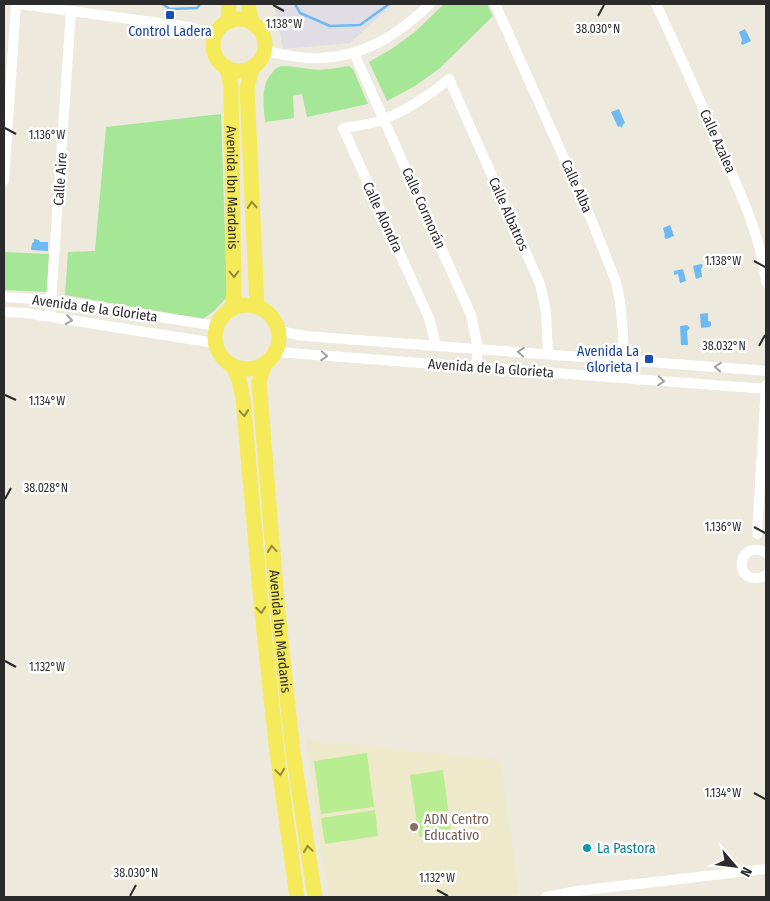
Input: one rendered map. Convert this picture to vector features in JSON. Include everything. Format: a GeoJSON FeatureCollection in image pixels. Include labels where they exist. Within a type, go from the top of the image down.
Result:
{"type":"FeatureCollection","features":[{"type":"Feature","properties":{"kind":"main road"},"geometry":{"type":"LineString","coordinates":[[228,22],[229,4]]}},
{"type":"Feature","properties":{"kind":"main road"},"geometry":{"type":"LineString","coordinates":[[248,4],[252,23]]}},
{"type":"Feature","properties":{"kind":"main road"},"geometry":{"type":"LineString","coordinates":[[236,20],[252,23],[263,35],[265,43],[264,51],[258,63],[244,71],[235,71],[227,68],[216,58],[214,51],[213,44],[218,30],[228,22],[236,20]]}},
{"type":"Feature","properties":{"kind":"main road","name":"Avenida Ibn Mardanis"},"geometry":{"type":"LineString","coordinates":[[227,68],[231,87],[234,292],[232,308]]}},
{"type":"Feature","properties":{"kind":"main road","name":"Avenida Ibn Mardanis"},"geometry":{"type":"LineString","coordinates":[[252,68],[247,88],[257,306]]}},
{"type":"Feature","properties":{"kind":"main road"},"geometry":{"type":"LineString","coordinates":[[248,305],[257,306],[265,310],[276,323],[279,331],[279,342],[276,352],[264,365],[254,369],[243,370],[224,361],[218,352],[214,334],[220,318],[232,308],[248,305]]}},
{"type":"Feature","properties":{"kind":"main road","name":"Avenida Ibn Mardanis"},"geometry":{"type":"LineString","coordinates":[[264,365],[259,382],[278,613],[293,752],[314,897]]}},
{"type":"Feature","properties":{"kind":"main road","name":"Avenida Ibn Mardanis"},"geometry":{"type":"LineString","coordinates":[[233,366],[239,380],[243,399],[277,752],[297,897]]}},
{"type":"Feature","properties":{"kind":"street"},"geometry":{"type":"LineString","coordinates":[[4,182],[18,4],[190,27],[215,36]]}},
{"type":"Feature","properties":{"kind":"street"},"geometry":{"type":"LineString","coordinates":[[264,51],[317,59],[354,53],[372,47],[387,39],[430,4]]}},
{"type":"Feature","properties":{"kind":"street","name":"Calle Alba"},"geometry":{"type":"LineString","coordinates":[[495,4],[592,221],[616,282],[623,332],[623,360],[620,378]]}},
{"type":"Feature","properties":{"kind":"street","name":"Calle Azalea"},"geometry":{"type":"LineString","coordinates":[[656,4],[747,208],[757,236],[766,282]]}},
{"type":"Feature","properties":{"kind":"street","name":"Calle Aire"},"geometry":{"type":"LineString","coordinates":[[50,317],[71,11]]}},
{"type":"Feature","properties":{"kind":"street","name":"Calle Cormorán"},"geometry":{"type":"LineString","coordinates":[[354,53],[471,314],[478,349],[476,367]]}},
{"type":"Feature","properties":{"kind":"street","name":"Calle Albatros"},"geometry":{"type":"LineString","coordinates":[[384,119],[417,102],[449,79],[540,284],[546,312],[548,354]]}},
{"type":"Feature","properties":{"kind":"street","name":"Calle Alondra"},"geometry":{"type":"LineString","coordinates":[[384,119],[343,128],[430,318],[436,346]]}},
{"type":"Feature","properties":{"kind":"street","name":"Avenida de la Glorieta"},"geometry":{"type":"LineString","coordinates":[[4,297],[51,300],[216,326]]}},
{"type":"Feature","properties":{"kind":"street","name":"Avenida de la Glorieta"},"geometry":{"type":"LineString","coordinates":[[4,312],[25,313],[215,343]]}},
{"type":"Feature","properties":{"kind":"street","name":"Avenida de la Glorieta"},"geometry":{"type":"LineString","coordinates":[[279,331],[305,336],[766,371]]}},
{"type":"Feature","properties":{"kind":"street","name":"Avenida de la Glorieta"},"geometry":{"type":"LineString","coordinates":[[276,352],[766,388]]}},
{"type":"Feature","properties":{"kind":"street"},"geometry":{"type":"LineString","coordinates":[[765,578],[751,578],[744,572],[742,562],[757,534],[765,429],[766,388]]}},
{"type":"Feature","properties":{"kind":"street"},"geometry":{"type":"LineString","coordinates":[[757,534],[765,552]]}},
{"type":"Feature","properties":{"kind":"street"},"geometry":{"type":"LineString","coordinates":[[746,553],[756,549],[765,552]]}},
{"type":"Feature","properties":{"kind":"street"},"geometry":{"type":"LineString","coordinates":[[546,897],[586,890],[766,869]]}},
{"type":"Feature","properties":{"kind":"shaded area"},"geometry":{"type":"Polygon","coordinates":[[[274,4],[393,4],[350,43],[283,49],[274,4]]]}},
{"type":"Feature","properties":{"kind":"shaded area","name":"ADN Centro Educativo"},"geometry":{"type":"Polygon","coordinates":[[[306,740],[500,760],[519,894],[497,897],[328,897],[306,740]]]}},
{"type":"Feature","properties":{"kind":"green space"},"geometry":{"type":"Polygon","coordinates":[[[444,4],[487,4],[493,16],[440,68],[415,86],[387,101],[369,62],[393,48],[416,31],[444,4]]]}},
{"type":"Feature","properties":{"kind":"green space"},"geometry":{"type":"Polygon","coordinates":[[[281,66],[319,70],[349,66],[353,69],[368,104],[307,117],[302,94],[293,96],[294,118],[265,122],[264,90],[268,78],[274,70],[281,66]]]}},
{"type":"Feature","properties":{"kind":"green space"},"geometry":{"type":"Polygon","coordinates":[[[221,114],[227,297],[203,319],[65,295],[68,252],[95,251],[106,127],[221,114]]]}},
{"type":"Feature","properties":{"kind":"green space"},"geometry":{"type":"Polygon","coordinates":[[[4,252],[49,254],[47,292],[4,290],[4,252]]]}},
{"type":"Feature","properties":{"kind":"green space"},"geometry":{"type":"Polygon","coordinates":[[[367,753],[374,807],[321,814],[314,761],[367,753]]]}},
{"type":"Feature","properties":{"kind":"green space"},"geometry":{"type":"Polygon","coordinates":[[[443,770],[451,832],[419,837],[410,775],[443,770]]]}},
{"type":"Feature","properties":{"kind":"green space"},"geometry":{"type":"Polygon","coordinates":[[[375,810],[378,836],[325,844],[321,818],[375,810]]]}},
{"type":"Feature","properties":{"kind":"water"},"geometry":{"type":"Polygon","coordinates":[[[745,29],[751,41],[742,45],[739,32],[745,29]]]}},
{"type":"Feature","properties":{"kind":"water"},"geometry":{"type":"Polygon","coordinates":[[[619,109],[625,123],[622,128],[618,127],[611,112],[619,109]]]}},
{"type":"Feature","properties":{"kind":"water"},"geometry":{"type":"Polygon","coordinates":[[[670,225],[674,236],[666,239],[663,228],[670,225]]]}},
{"type":"Feature","properties":{"kind":"water"},"geometry":{"type":"Polygon","coordinates":[[[34,239],[40,242],[48,242],[48,251],[31,250],[34,239]]]}},
{"type":"Feature","properties":{"kind":"water"},"geometry":{"type":"Polygon","coordinates":[[[703,265],[701,269],[702,277],[696,279],[693,266],[703,265]]]}},
{"type":"Feature","properties":{"kind":"water"},"geometry":{"type":"Polygon","coordinates":[[[683,269],[686,281],[680,283],[678,274],[674,275],[674,271],[683,269]]]}},
{"type":"Feature","properties":{"kind":"water"},"geometry":{"type":"Polygon","coordinates":[[[708,313],[708,321],[711,322],[711,326],[701,328],[700,314],[708,313]]]}},
{"type":"Feature","properties":{"kind":"water"},"geometry":{"type":"Polygon","coordinates":[[[687,325],[690,328],[687,331],[688,345],[681,345],[680,326],[687,325]]]}},
{"type":"Feature","properties":{"kind":"waterway"},"geometry":{"type":"LineString","coordinates":[[162,4],[170,9],[197,8],[200,4]]}},
{"type":"Feature","properties":{"kind":"waterway"},"geometry":{"type":"LineString","coordinates":[[295,4],[300,13],[330,26],[360,25],[389,4]]}},
{"type":"Feature","properties":{"kind":"place","name":"Control Ladera"},"geometry":{"type":"Point","coordinates":[170,15]}},
{"type":"Feature","properties":{"kind":"place","name":"Avenida La Glorieta I"},"geometry":{"type":"Point","coordinates":[649,359]}},
{"type":"Feature","properties":{"kind":"place","name":"ADN Centro Educativo"},"geometry":{"type":"Point","coordinates":[414,827]}},
{"type":"Feature","properties":{"kind":"place","name":"La Pastora"},"geometry":{"type":"Point","coordinates":[587,848]}}]}
